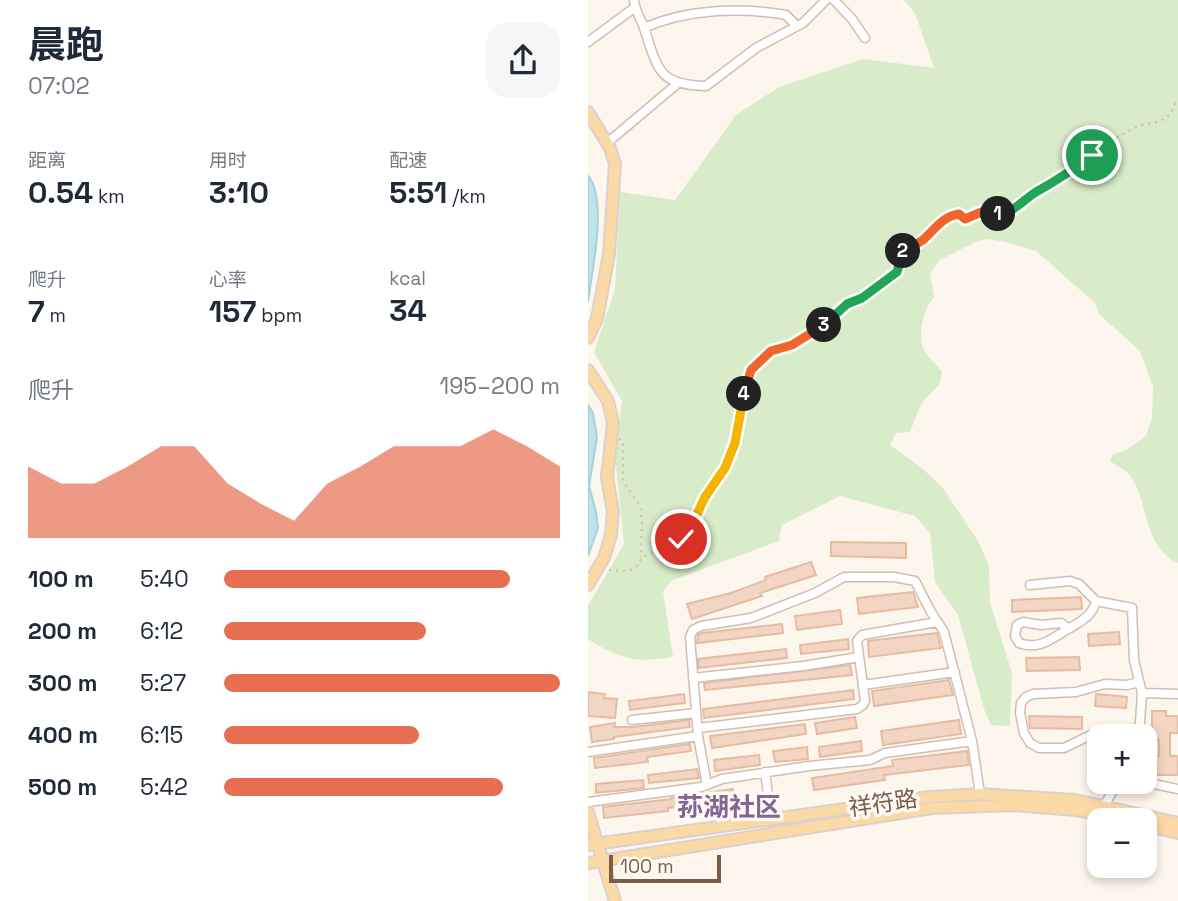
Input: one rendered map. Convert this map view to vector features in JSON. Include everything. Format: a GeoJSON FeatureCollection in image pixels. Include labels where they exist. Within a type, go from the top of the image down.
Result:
{"type":"FeatureCollection","features":[{"type":"Feature","properties":{"kind":"main road"},"geometry":{"type":"LineString","coordinates":[[588,112],[607,143],[615,164],[609,254],[597,319],[588,338]]}},
{"type":"Feature","properties":{"kind":"main road"},"geometry":{"type":"LineString","coordinates":[[588,370],[612,412],[607,477],[613,512],[611,535],[598,571],[588,585]]}},
{"type":"Feature","properties":{"kind":"main road","name":"祥符路"},"geometry":{"type":"LineString","coordinates":[[593,845],[930,797],[980,794],[1075,800],[1178,823]]}},
{"type":"Feature","properties":{"kind":"main road","name":"祥符路"},"geometry":{"type":"LineString","coordinates":[[588,863],[932,808],[1014,805],[1087,812]]}},
{"type":"Feature","properties":{"kind":"main road"},"geometry":{"type":"LineString","coordinates":[[588,812],[593,845],[602,861],[615,901]]}},
{"type":"Feature","properties":{"kind":"main road"},"geometry":{"type":"LineString","coordinates":[[1157,828],[1178,833]]}},
{"type":"Feature","properties":{"kind":"lane"},"geometry":{"type":"LineString","coordinates":[[588,43],[634,4],[661,72],[677,84],[706,86],[756,48],[797,26],[827,0]]}},
{"type":"Feature","properties":{"kind":"lane"},"geometry":{"type":"LineString","coordinates":[[834,0],[865,38]]}},
{"type":"Feature","properties":{"kind":"lane"},"geometry":{"type":"LineString","coordinates":[[644,28],[657,22],[723,11],[786,15],[797,26]]}},
{"type":"Feature","properties":{"kind":"lane"},"geometry":{"type":"LineString","coordinates":[[607,143],[677,84]]}},
{"type":"Feature","properties":{"kind":"lane"},"geometry":{"type":"LineString","coordinates":[[707,785],[696,713],[690,637],[693,631],[701,626],[751,618],[815,593],[844,577],[894,577],[915,581],[944,632],[972,741],[980,794]]}},
{"type":"Feature","properties":{"kind":"lane"},"geometry":{"type":"LineString","coordinates":[[1030,585],[1070,581],[1079,584],[1096,601],[1132,608],[1134,660],[1142,693],[1140,724]]}},
{"type":"Feature","properties":{"kind":"lane"},"geometry":{"type":"LineString","coordinates":[[1068,628],[1061,623],[1041,625],[1023,622],[1017,625],[1015,636],[1019,643],[1027,646],[1054,639],[1068,628],[1083,622],[1094,610],[1096,601]]}},
{"type":"Feature","properties":{"kind":"lane"},"geometry":{"type":"LineString","coordinates":[[588,752],[698,732],[858,709],[865,701],[858,641],[862,635],[937,622]]}},
{"type":"Feature","properties":{"kind":"lane"},"geometry":{"type":"LineString","coordinates":[[693,678],[859,657]]}},
{"type":"Feature","properties":{"kind":"lane"},"geometry":{"type":"LineString","coordinates":[[863,685],[955,672]]}},
{"type":"Feature","properties":{"kind":"lane"},"geometry":{"type":"LineString","coordinates":[[1087,737],[1063,748],[1039,748],[1030,743],[1024,733],[1021,703],[1033,694],[1076,692],[1105,684],[1126,685],[1139,682]]}},
{"type":"Feature","properties":{"kind":"lane"},"geometry":{"type":"LineString","coordinates":[[1142,693],[1178,694]]}},
{"type":"Feature","properties":{"kind":"lane"},"geometry":{"type":"LineString","coordinates":[[632,720],[696,713]]}},
{"type":"Feature","properties":{"kind":"lane"},"geometry":{"type":"LineString","coordinates":[[588,803],[707,785],[722,779],[765,772],[870,760],[885,753],[972,741]]}},
{"type":"Feature","properties":{"kind":"lane"},"geometry":{"type":"LineString","coordinates":[[765,772],[771,819]]}},
{"type":"Feature","properties":{"kind":"lane"},"geometry":{"type":"LineString","coordinates":[[1157,785],[1178,789]]}},
{"type":"Feature","properties":{"kind":"lane"},"geometry":{"type":"LineString","coordinates":[[1104,806],[1111,794]]}},
{"type":"Feature","properties":{"kind":"path"},"geometry":{"type":"LineString","coordinates":[[640,558],[687,534],[707,492],[725,468],[735,443],[751,370],[771,351],[792,345],[822,327],[847,304],[876,289],[897,272],[902,251],[923,239],[951,215],[959,214],[965,219],[984,211],[993,214],[1011,211],[1036,192],[1054,184],[1112,140],[1138,126],[1161,121],[1171,114],[1178,102]]}},
{"type":"Feature","properties":{"kind":"path"},"geometry":{"type":"LineString","coordinates":[[598,571],[634,570],[640,558],[640,506],[623,481],[623,440],[611,437]]}},
{"type":"Feature","properties":{"kind":"green space"},"geometry":{"type":"Polygon","coordinates":[[[904,0],[1178,0],[1178,563],[1167,556],[1153,537],[1132,478],[1110,461],[1113,454],[1125,451],[1146,436],[1152,418],[1153,387],[1140,351],[1100,315],[1094,302],[1036,251],[1006,242],[988,239],[977,241],[940,260],[930,273],[934,297],[925,313],[921,339],[926,352],[942,372],[940,384],[922,402],[910,432],[896,433],[890,445],[942,487],[978,541],[989,566],[990,603],[1012,673],[1010,726],[991,725],[984,709],[958,615],[935,582],[930,533],[915,516],[840,496],[782,525],[779,541],[673,580],[663,591],[673,657],[648,660],[619,656],[588,639],[588,606],[624,544],[615,456],[622,401],[594,352],[615,289],[620,192],[675,200],[736,115],[779,87],[863,59],[934,68],[915,13],[904,0]]]}},
{"type":"Feature","properties":{"kind":"water"},"geometry":{"type":"Polygon","coordinates":[[[588,175],[594,187],[598,218],[588,302],[588,175]]]}},
{"type":"Feature","properties":{"kind":"water"},"geometry":{"type":"Polygon","coordinates":[[[588,405],[593,413],[597,437],[589,486],[598,528],[588,556],[588,405]]]}},
{"type":"Feature","properties":{"kind":"building"},"geometry":{"type":"Polygon","coordinates":[[[831,542],[906,543],[906,558],[831,556],[831,542]]]}},
{"type":"Feature","properties":{"kind":"building"},"geometry":{"type":"Polygon","coordinates":[[[811,562],[816,575],[692,619],[687,604],[731,593],[766,580],[765,577],[811,562]]]}},
{"type":"Feature","properties":{"kind":"building"},"geometry":{"type":"Polygon","coordinates":[[[913,592],[918,607],[859,614],[857,598],[913,592]]]}},
{"type":"Feature","properties":{"kind":"building"},"geometry":{"type":"Polygon","coordinates":[[[1081,597],[1082,609],[1012,612],[1012,600],[1081,597]]]}},
{"type":"Feature","properties":{"kind":"building"},"geometry":{"type":"Polygon","coordinates":[[[840,610],[842,624],[797,630],[795,616],[840,610]]]}},
{"type":"Feature","properties":{"kind":"building"},"geometry":{"type":"Polygon","coordinates":[[[782,624],[783,633],[697,643],[698,635],[702,633],[782,624]]]}},
{"type":"Feature","properties":{"kind":"building"},"geometry":{"type":"Polygon","coordinates":[[[1119,632],[1120,644],[1089,646],[1088,634],[1119,632]]]}},
{"type":"Feature","properties":{"kind":"building"},"geometry":{"type":"Polygon","coordinates":[[[937,633],[941,648],[869,657],[868,641],[937,633]]]}},
{"type":"Feature","properties":{"kind":"building"},"geometry":{"type":"Polygon","coordinates":[[[848,639],[849,649],[801,654],[800,645],[848,639]]]}},
{"type":"Feature","properties":{"kind":"building"},"geometry":{"type":"Polygon","coordinates":[[[786,649],[787,658],[699,668],[698,659],[786,649]]]}},
{"type":"Feature","properties":{"kind":"building"},"geometry":{"type":"Polygon","coordinates":[[[1079,657],[1080,670],[1027,671],[1026,658],[1079,657]]]}},
{"type":"Feature","properties":{"kind":"building"},"geometry":{"type":"Polygon","coordinates":[[[850,665],[852,675],[705,690],[704,683],[850,665]]]}},
{"type":"Feature","properties":{"kind":"building"},"geometry":{"type":"Polygon","coordinates":[[[949,680],[953,695],[874,706],[872,691],[949,680]]]}},
{"type":"Feature","properties":{"kind":"building"},"geometry":{"type":"Polygon","coordinates":[[[853,690],[854,699],[704,718],[703,709],[853,690]]]}},
{"type":"Feature","properties":{"kind":"building"},"geometry":{"type":"Polygon","coordinates":[[[588,692],[617,699],[615,718],[588,716],[588,692]]]}},
{"type":"Feature","properties":{"kind":"building"},"geometry":{"type":"Polygon","coordinates":[[[684,694],[685,703],[630,710],[629,701],[684,694]]]}},
{"type":"Feature","properties":{"kind":"building"},"geometry":{"type":"Polygon","coordinates":[[[1096,694],[1127,697],[1126,708],[1095,706],[1096,694]]]}},
{"type":"Feature","properties":{"kind":"building"},"geometry":{"type":"Polygon","coordinates":[[[1152,711],[1166,711],[1166,716],[1178,716],[1178,733],[1170,733],[1170,756],[1178,756],[1178,775],[1157,775],[1159,740],[1157,724],[1152,724],[1152,711]]]}},
{"type":"Feature","properties":{"kind":"building"},"geometry":{"type":"Polygon","coordinates":[[[1029,716],[1082,717],[1082,729],[1030,728],[1029,716]]]}},
{"type":"Feature","properties":{"kind":"building"},"geometry":{"type":"Polygon","coordinates":[[[855,717],[857,728],[817,734],[815,723],[855,717]]]}},
{"type":"Feature","properties":{"kind":"building"},"geometry":{"type":"Polygon","coordinates":[[[689,720],[690,727],[592,742],[590,727],[615,723],[614,727],[633,727],[689,720]]]}},
{"type":"Feature","properties":{"kind":"building"},"geometry":{"type":"Polygon","coordinates":[[[959,720],[961,734],[883,745],[881,731],[959,720]]]}},
{"type":"Feature","properties":{"kind":"building"},"geometry":{"type":"Polygon","coordinates":[[[805,724],[806,734],[712,748],[710,736],[805,724]]]}},
{"type":"Feature","properties":{"kind":"building"},"geometry":{"type":"Polygon","coordinates":[[[861,741],[862,751],[820,757],[819,747],[861,741]]]}},
{"type":"Feature","properties":{"kind":"building"},"geometry":{"type":"Polygon","coordinates":[[[690,744],[691,751],[647,757],[648,762],[595,768],[594,758],[690,744]]]}},
{"type":"Feature","properties":{"kind":"building"},"geometry":{"type":"Polygon","coordinates":[[[807,747],[808,759],[775,762],[773,751],[807,747]]]}},
{"type":"Feature","properties":{"kind":"building"},"geometry":{"type":"Polygon","coordinates":[[[967,751],[969,765],[884,775],[885,780],[814,790],[812,778],[893,766],[892,760],[967,751]]]}},
{"type":"Feature","properties":{"kind":"building"},"geometry":{"type":"Polygon","coordinates":[[[759,755],[760,765],[715,771],[714,760],[759,755]]]}},
{"type":"Feature","properties":{"kind":"building"},"geometry":{"type":"Polygon","coordinates":[[[697,769],[699,778],[649,783],[648,775],[697,769]]]}},
{"type":"Feature","properties":{"kind":"building"},"geometry":{"type":"Polygon","coordinates":[[[643,780],[644,788],[596,793],[596,784],[643,780]]]}},
{"type":"Feature","properties":{"kind":"building"},"geometry":{"type":"Polygon","coordinates":[[[733,789],[734,800],[604,818],[603,807],[733,789]]]}},
{"type":"Feature","properties":{"kind":"district","name":"荪湖社区"},"geometry":{"type":"Point","coordinates":[729,807]}},
{"type":"Feature","properties":{"kind":"route"},"geometry":{"type":"LineString","coordinates":[[681,539],[691,527],[707,492],[725,468],[735,443],[751,370],[771,351],[792,345],[822,327],[847,304],[876,289],[897,272],[902,251],[923,239],[951,215],[959,214],[965,219],[984,211],[1003,214],[1011,211],[1036,192],[1054,184],[1092,155]]}}]}
